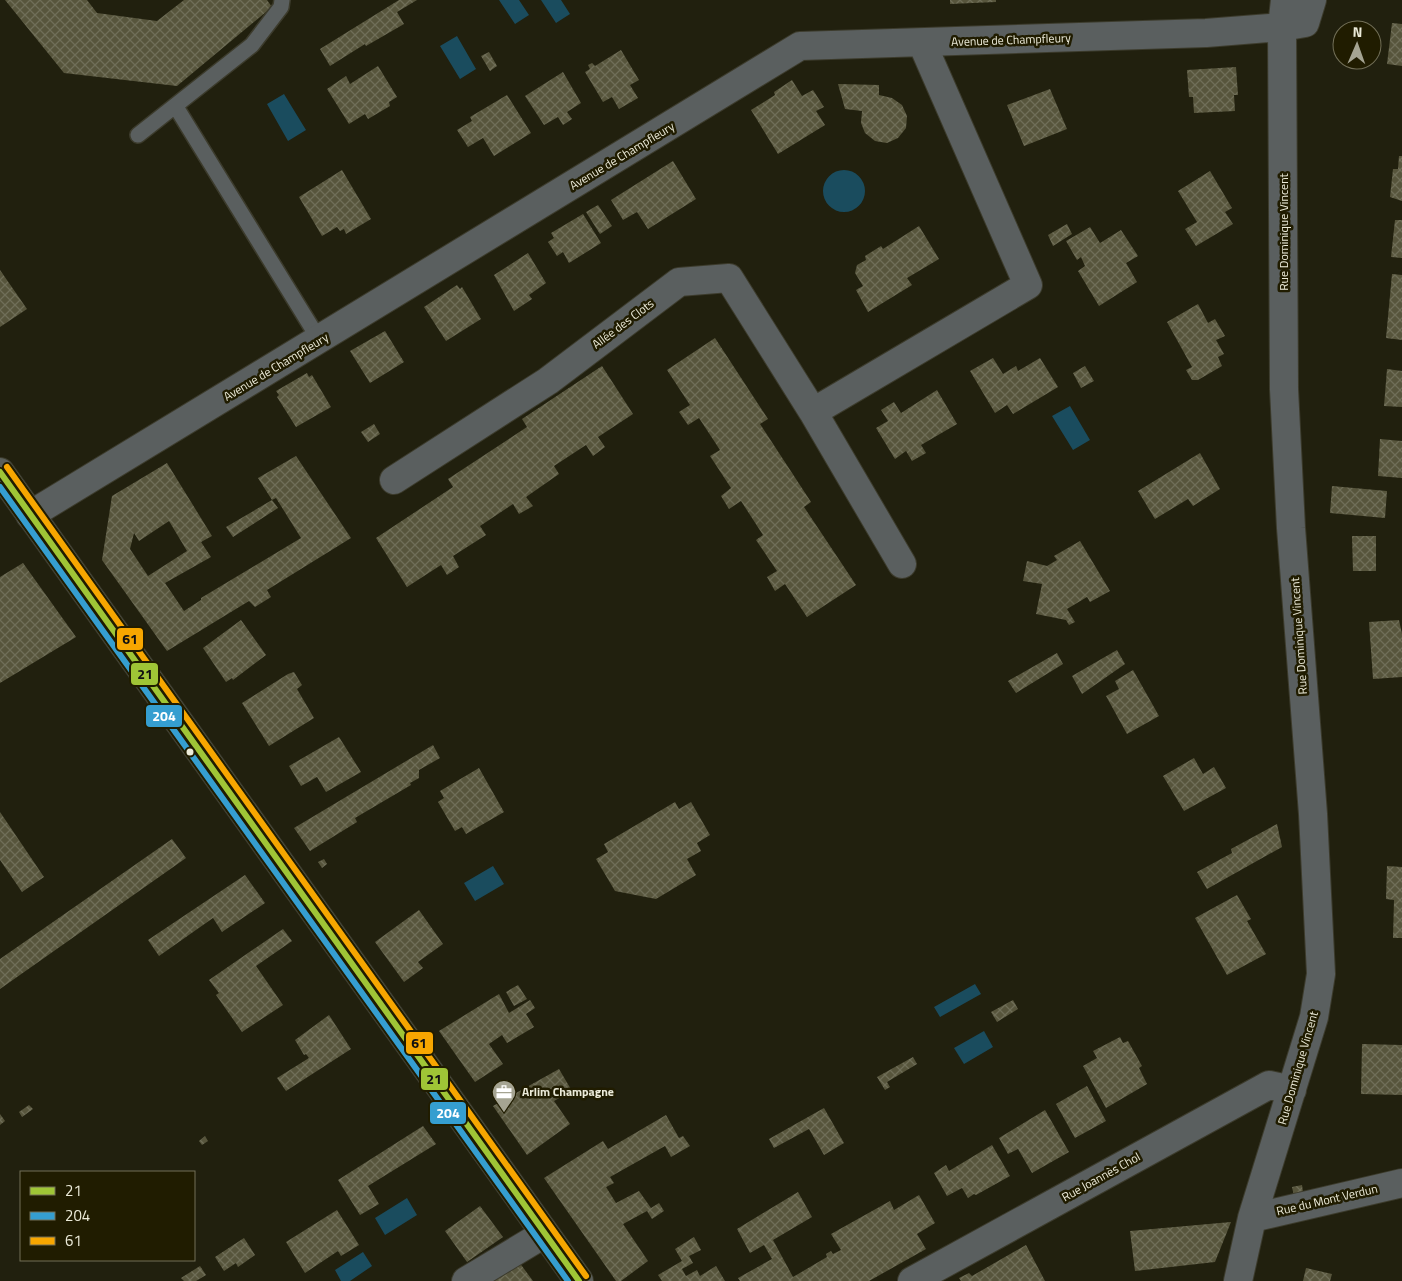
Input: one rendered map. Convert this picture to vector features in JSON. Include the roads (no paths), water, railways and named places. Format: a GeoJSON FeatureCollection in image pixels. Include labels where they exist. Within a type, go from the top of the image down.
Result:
{"type":"FeatureCollection","features":[{"type":"Feature","properties":{"kind":"main road"},"geometry":{"type":"LineString","coordinates":[[0,472],[579,1281]]}},
{"type":"Feature","properties":{"kind":"street","name":"Rue Dominique Vincent"},"geometry":{"type":"LineString","coordinates":[[1238,1281],[1252,1218],[1314,1017],[1321,974],[1313,814],[1291,528],[1284,389],[1282,27],[1285,0]]}},
{"type":"Feature","properties":{"kind":"street"},"geometry":{"type":"LineString","coordinates":[[1282,27],[1305,23],[1312,0]]}},
{"type":"Feature","properties":{"kind":"street","name":"Avenue de Champfleury"},"geometry":{"type":"LineString","coordinates":[[30,515],[320,341],[800,46],[1206,33],[1282,27]]}},
{"type":"Feature","properties":{"kind":"street"},"geometry":{"type":"LineString","coordinates":[[813,412],[1028,285],[922,43]]}},
{"type":"Feature","properties":{"kind":"street","name":"Allée des Clots"},"geometry":{"type":"LineString","coordinates":[[394,480],[548,381],[679,282],[729,278],[813,412],[902,564]]}},
{"type":"Feature","properties":{"kind":"street","name":"Rue Joannès Chol"},"geometry":{"type":"LineString","coordinates":[[912,1281],[1269,1085],[1292,1090]]}},
{"type":"Feature","properties":{"kind":"street","name":"Rue du Mont Verdun"},"geometry":{"type":"LineString","coordinates":[[1252,1218],[1402,1183]]}},
{"type":"Feature","properties":{"kind":"street"},"geometry":{"type":"LineString","coordinates":[[466,1281],[544,1234]]}},
{"type":"Feature","properties":{"kind":"lane"},"geometry":{"type":"LineString","coordinates":[[138,135],[176,107],[252,45],[280,7],[282,0]]}},
{"type":"Feature","properties":{"kind":"lane"},"geometry":{"type":"LineString","coordinates":[[176,107],[320,341]]}},
{"type":"Feature","properties":{"kind":"water"},"geometry":{"type":"Polygon","coordinates":[[[499,0],[519,0],[529,15],[515,24],[499,0]]]}},
{"type":"Feature","properties":{"kind":"water"},"geometry":{"type":"Polygon","coordinates":[[[541,0],[561,0],[570,14],[556,23],[541,0]]]}},
{"type":"Feature","properties":{"kind":"water"},"geometry":{"type":"Polygon","coordinates":[[[457,36],[476,69],[460,79],[440,46],[457,36]]]}},
{"type":"Feature","properties":{"kind":"water"},"geometry":{"type":"Polygon","coordinates":[[[284,94],[306,130],[288,141],[267,104],[284,94]]]}},
{"type":"Feature","properties":{"kind":"water"},"geometry":{"type":"Polygon","coordinates":[[[844,170],[859,176],[865,191],[859,206],[844,212],[829,206],[823,191],[829,176],[844,170]]]}},
{"type":"Feature","properties":{"kind":"water"},"geometry":{"type":"Polygon","coordinates":[[[1070,406],[1090,440],[1073,450],[1052,416],[1070,406]]]}},
{"type":"Feature","properties":{"kind":"water"},"geometry":{"type":"Polygon","coordinates":[[[493,866],[504,884],[475,901],[464,883],[493,866]]]}},
{"type":"Feature","properties":{"kind":"water"},"geometry":{"type":"Polygon","coordinates":[[[975,984],[981,994],[940,1017],[934,1007],[975,984]]]}},
{"type":"Feature","properties":{"kind":"water"},"geometry":{"type":"Polygon","coordinates":[[[984,1031],[993,1047],[964,1064],[954,1048],[984,1031]]]}},
{"type":"Feature","properties":{"kind":"water"},"geometry":{"type":"Polygon","coordinates":[[[407,1198],[417,1215],[385,1235],[375,1218],[407,1198]]]}},
{"type":"Feature","properties":{"kind":"water"},"geometry":{"type":"Polygon","coordinates":[[[363,1252],[372,1266],[350,1281],[341,1281],[335,1270],[363,1252]]]}},
{"type":"Feature","properties":{"kind":"place","name":"Arlim Champagne"},"geometry":{"type":"Point","coordinates":[504,1113]}}]}
